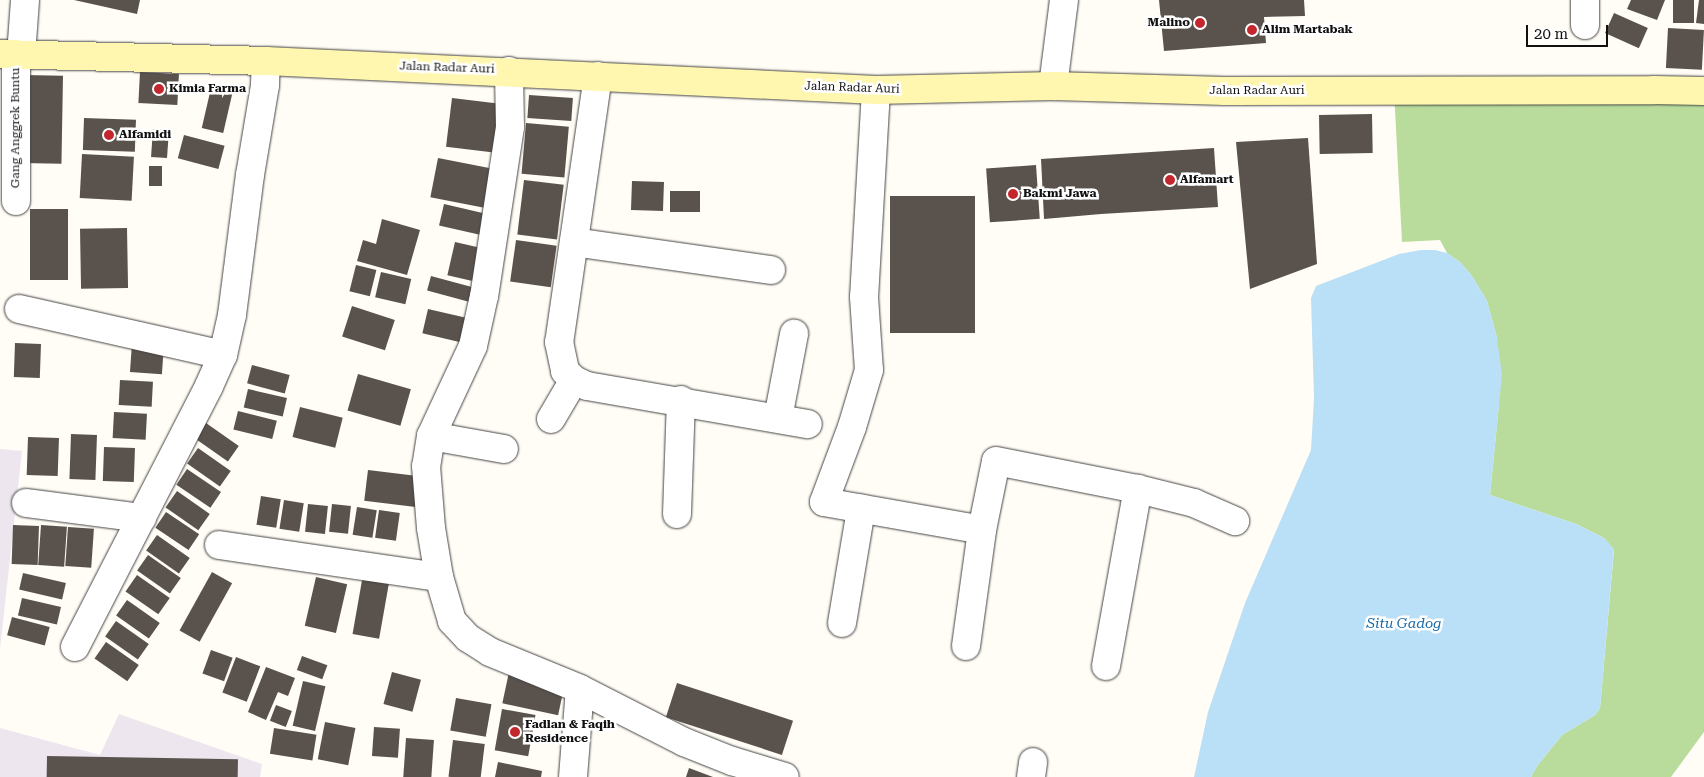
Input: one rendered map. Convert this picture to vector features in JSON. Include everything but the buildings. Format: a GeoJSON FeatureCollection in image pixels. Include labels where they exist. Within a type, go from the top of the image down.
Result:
{"type":"FeatureCollection","features":[{"type":"Feature","properties":{"kind":"main road","name":"Jalan Radar Auri"},"geometry":{"type":"LineString","coordinates":[[10,54],[266,61],[509,71],[876,90],[1053,86],[1225,92],[1654,90],[1704,92]]}},
{"type":"Feature","properties":{"kind":"street","name":"Gang Anggrek Buntu"},"geometry":{"type":"LineString","coordinates":[[8,194],[10,54],[25,0]]}},
{"type":"Feature","properties":{"kind":"street"},"geometry":{"type":"LineString","coordinates":[[1053,86],[1064,0]]}},
{"type":"Feature","properties":{"kind":"street"},"geometry":{"type":"LineString","coordinates":[[75,647],[223,355],[232,315],[265,85],[266,61]]}},
{"type":"Feature","properties":{"kind":"street"},"geometry":{"type":"LineString","coordinates":[[509,71],[510,127],[473,346],[431,436],[426,466],[427,489],[439,578],[452,621],[468,638],[490,652],[580,688],[684,742],[732,761],[785,777]]}},
{"type":"Feature","properties":{"kind":"street"},"geometry":{"type":"LineString","coordinates":[[598,76],[559,342],[565,371],[574,380],[587,386],[682,400],[808,424]]}},
{"type":"Feature","properties":{"kind":"street"},"geometry":{"type":"LineString","coordinates":[[876,90],[864,297],[869,370],[852,427],[824,502],[982,530]]}},
{"type":"Feature","properties":{"kind":"street"},"geometry":{"type":"LineString","coordinates":[[574,242],[772,270]]}},
{"type":"Feature","properties":{"kind":"street"},"geometry":{"type":"LineString","coordinates":[[18,309],[223,355]]}},
{"type":"Feature","properties":{"kind":"street"},"geometry":{"type":"LineString","coordinates":[[778,418],[794,334]]}},
{"type":"Feature","properties":{"kind":"street"},"geometry":{"type":"LineString","coordinates":[[551,419],[574,380]]}},
{"type":"Feature","properties":{"kind":"street"},"geometry":{"type":"LineString","coordinates":[[677,514],[682,400]]}},
{"type":"Feature","properties":{"kind":"street"},"geometry":{"type":"LineString","coordinates":[[431,436],[504,449]]}},
{"type":"Feature","properties":{"kind":"street"},"geometry":{"type":"LineString","coordinates":[[966,646],[982,530],[996,461],[1138,489],[1194,503],[1235,522]]}},
{"type":"Feature","properties":{"kind":"street"},"geometry":{"type":"LineString","coordinates":[[1106,666],[1138,489]]}},
{"type":"Feature","properties":{"kind":"street"},"geometry":{"type":"LineString","coordinates":[[26,503],[142,518]]}},
{"type":"Feature","properties":{"kind":"street"},"geometry":{"type":"LineString","coordinates":[[842,623],[861,509]]}},
{"type":"Feature","properties":{"kind":"street"},"geometry":{"type":"LineString","coordinates":[[219,545],[439,578]]}},
{"type":"Feature","properties":{"kind":"street"},"geometry":{"type":"LineString","coordinates":[[573,777],[580,688]]}},
{"type":"Feature","properties":{"kind":"shaded area"},"geometry":{"type":"Polygon","coordinates":[[[0,449],[22,451],[0,649],[0,449]]]}},
{"type":"Feature","properties":{"kind":"shaded area"},"geometry":{"type":"Polygon","coordinates":[[[119,714],[262,764],[260,777],[0,777],[0,728],[100,755],[119,714]]]}},
{"type":"Feature","properties":{"kind":"green space"},"geometry":{"type":"Polygon","coordinates":[[[1394,91],[1704,91],[1704,732],[1671,777],[1531,777],[1537,766],[1562,735],[1595,715],[1600,708],[1614,550],[1604,538],[1576,524],[1490,495],[1499,404],[1497,338],[1487,301],[1472,276],[1460,262],[1447,253],[1440,240],[1402,242],[1394,91]]]}},
{"type":"Feature","properties":{"kind":"water","name":"Situ Gadog"},"geometry":{"type":"Polygon","coordinates":[[[1421,250],[1435,250],[1447,253],[1460,262],[1472,276],[1487,301],[1497,338],[1502,375],[1490,495],[1576,524],[1604,538],[1614,549],[1600,708],[1595,715],[1562,735],[1537,766],[1531,777],[1194,777],[1208,712],[1245,603],[1311,450],[1314,398],[1311,298],[1316,286],[1399,254],[1421,250]]]}},
{"type":"Feature","properties":{"kind":"place","name":"Malino"},"geometry":{"type":"Point","coordinates":[1200,23]}},
{"type":"Feature","properties":{"kind":"place","name":"Alim Martabak"},"geometry":{"type":"Point","coordinates":[1252,30]}},
{"type":"Feature","properties":{"kind":"place","name":"Kimia Farma"},"geometry":{"type":"Point","coordinates":[159,89]}},
{"type":"Feature","properties":{"kind":"place","name":"Alfamidi"},"geometry":{"type":"Point","coordinates":[109,135]}},
{"type":"Feature","properties":{"kind":"place","name":"Alfamart"},"geometry":{"type":"Point","coordinates":[1170,180]}},
{"type":"Feature","properties":{"kind":"place","name":"Bakmi Jawa"},"geometry":{"type":"Point","coordinates":[1013,194]}},
{"type":"Feature","properties":{"kind":"place","name":"Fadlan & Faqih Residence"},"geometry":{"type":"Point","coordinates":[515,732]}}]}
